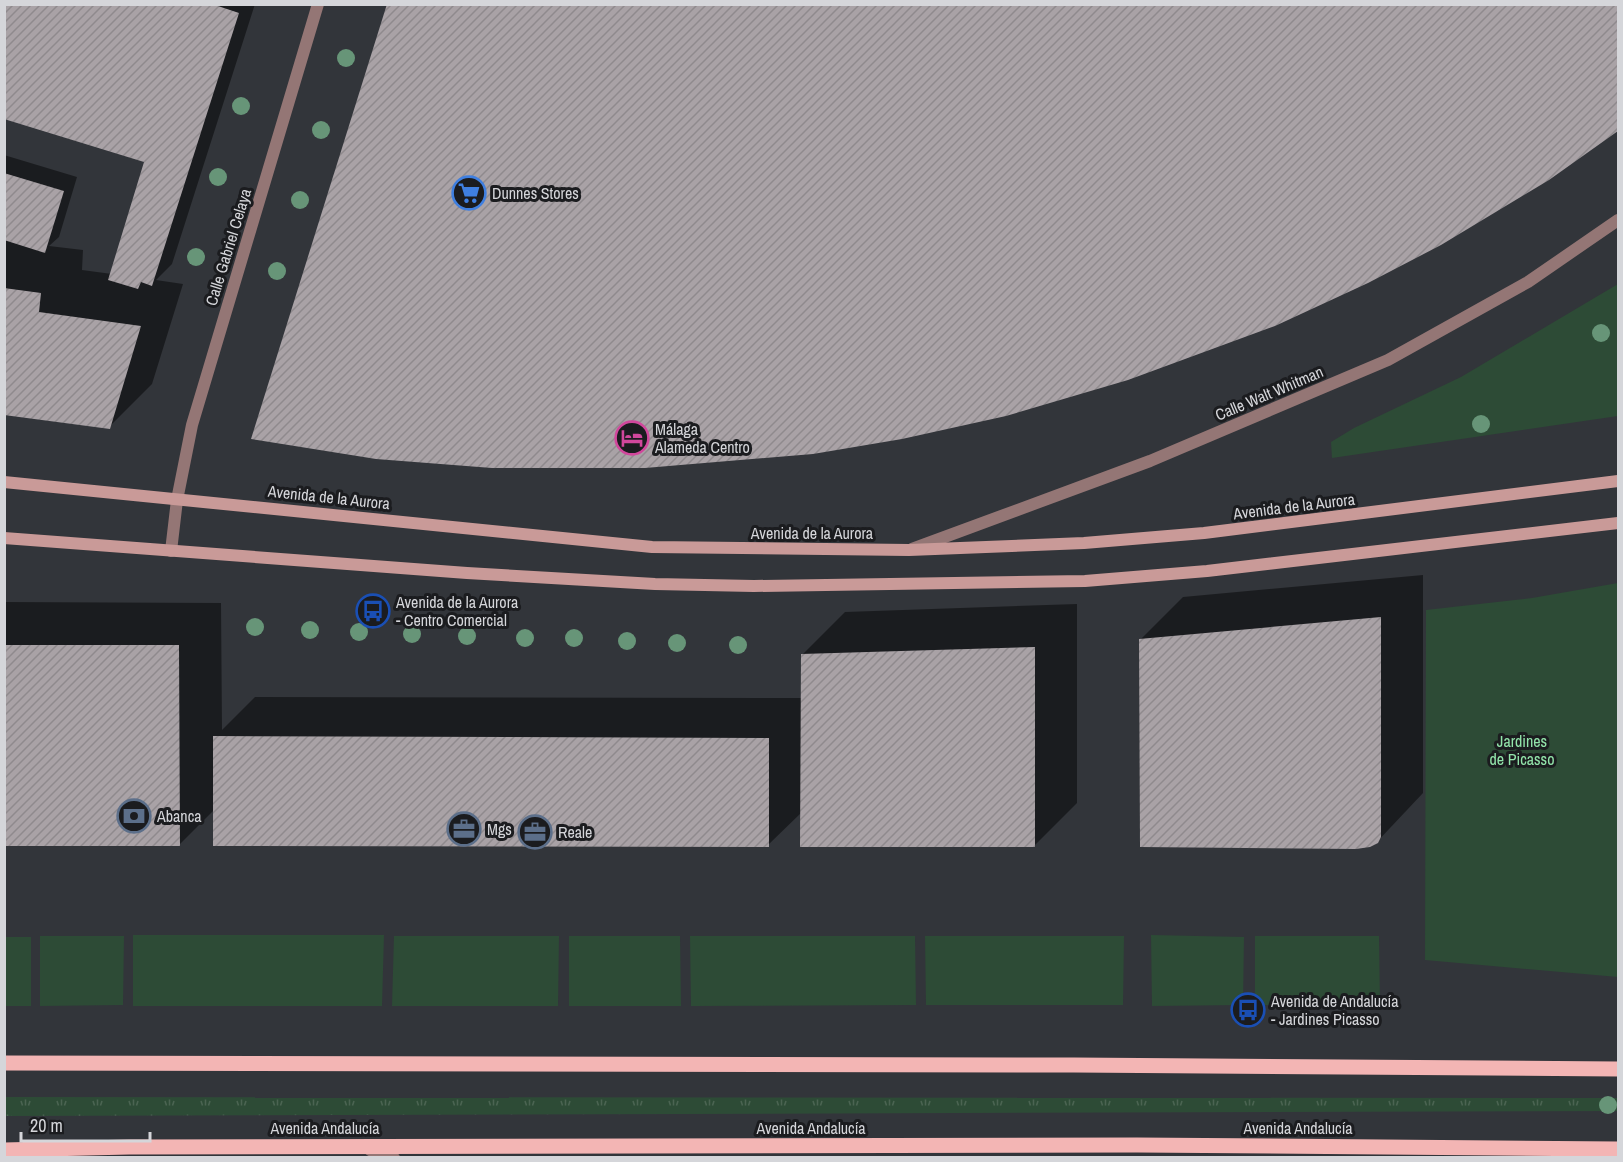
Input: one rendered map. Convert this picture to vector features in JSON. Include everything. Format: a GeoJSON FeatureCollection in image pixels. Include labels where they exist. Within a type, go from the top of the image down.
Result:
{"type":"FeatureCollection","features":[{"type":"Feature","properties":{"kind":"main road","name":"Avenida de la Aurora"},"geometry":{"type":"LineString","coordinates":[[4,482],[652,547],[909,550],[1084,543],[1204,534],[1618,482]]}},
{"type":"Feature","properties":{"kind":"main road"},"geometry":{"type":"LineString","coordinates":[[4,538],[171,552],[655,584],[754,586],[1085,580],[1207,571],[1618,523]]}},
{"type":"Feature","properties":{"kind":"main road"},"geometry":{"type":"LineString","coordinates":[[4,1063],[1074,1065],[1618,1069]]}},
{"type":"Feature","properties":{"kind":"main road","name":"Avenida Andalucía"},"geometry":{"type":"LineString","coordinates":[[4,1150],[361,1146],[1137,1145],[1618,1149]]}},
{"type":"Feature","properties":{"kind":"street","name":"Calle Gabriel Celaya"},"geometry":{"type":"LineString","coordinates":[[171,552],[177,500],[192,425],[318,4]]}},
{"type":"Feature","properties":{"kind":"street","name":"Calle Walt Whitman"},"geometry":{"type":"LineString","coordinates":[[909,550],[1150,461],[1388,360],[1528,282],[1618,220]]}},
{"type":"Feature","properties":{"kind":"street"},"geometry":{"type":"LineString","coordinates":[[361,1146],[394,1158]]}},
{"type":"Feature","properties":{"kind":"green space"},"geometry":{"type":"Polygon","coordinates":[[[1618,284],[1618,416],[1332,458],[1331,442],[1354,428],[1461,377],[1618,284]]]}},
{"type":"Feature","properties":{"kind":"green space","name":"Jardines de Picasso"},"geometry":{"type":"Polygon","coordinates":[[[1618,583],[1618,977],[1425,960],[1426,610],[1532,598],[1618,583]]]}},
{"type":"Feature","properties":{"kind":"green space"},"geometry":{"type":"Polygon","coordinates":[[[133,935],[384,935],[382,1006],[133,1006],[133,935]]]}},
{"type":"Feature","properties":{"kind":"green space"},"geometry":{"type":"Polygon","coordinates":[[[1151,935],[1244,937],[1243,1005],[1152,1006],[1151,935]]]}},
{"type":"Feature","properties":{"kind":"green space"},"geometry":{"type":"Polygon","coordinates":[[[40,936],[124,936],[123,1005],[40,1006],[40,936]]]}},
{"type":"Feature","properties":{"kind":"green space"},"geometry":{"type":"Polygon","coordinates":[[[394,936],[559,936],[558,1006],[392,1006],[394,936]]]}},
{"type":"Feature","properties":{"kind":"green space"},"geometry":{"type":"Polygon","coordinates":[[[569,936],[680,936],[681,1006],[569,1006],[569,936]]]}},
{"type":"Feature","properties":{"kind":"green space"},"geometry":{"type":"Polygon","coordinates":[[[690,936],[915,936],[916,1005],[691,1006],[690,936]]]}},
{"type":"Feature","properties":{"kind":"green space"},"geometry":{"type":"Polygon","coordinates":[[[925,936],[1124,936],[1123,1005],[926,1005],[925,936]]]}},
{"type":"Feature","properties":{"kind":"green space"},"geometry":{"type":"Polygon","coordinates":[[[1255,936],[1379,936],[1380,1005],[1255,1005],[1255,936]]]}},
{"type":"Feature","properties":{"kind":"green space"},"geometry":{"type":"Polygon","coordinates":[[[5,937],[31,937],[31,1006],[5,1006],[5,937]]]}},
{"type":"Feature","properties":{"kind":"green space"},"geometry":{"type":"Polygon","coordinates":[[[4,1097],[1618,1098],[1618,1111],[5,1116],[4,1097]]]}},
{"type":"Feature","properties":{"kind":"building"},"geometry":{"type":"Polygon","coordinates":[[[4,4],[212,4],[239,13],[152,286],[141,282],[138,289],[108,280],[144,162],[4,119],[4,4]]]}},
{"type":"Feature","properties":{"kind":"building"},"geometry":{"type":"Polygon","coordinates":[[[387,4],[1618,4],[1618,131],[1549,180],[1441,245],[1368,283],[1275,326],[1128,380],[1006,416],[902,439],[813,454],[645,468],[492,468],[376,459],[251,439],[387,4]]]}},
{"type":"Feature","properties":{"kind":"building"},"geometry":{"type":"Polygon","coordinates":[[[4,173],[64,191],[45,253],[4,240],[4,173]]]}},
{"type":"Feature","properties":{"kind":"building"},"geometry":{"type":"Polygon","coordinates":[[[4,288],[41,293],[39,312],[141,326],[110,429],[4,415],[4,288]]]}},
{"type":"Feature","properties":{"kind":"building"},"geometry":{"type":"Polygon","coordinates":[[[1381,617],[1381,837],[1378,843],[1356,849],[1140,847],[1139,639],[1381,617]]]}},
{"type":"Feature","properties":{"kind":"building"},"geometry":{"type":"Polygon","coordinates":[[[4,645],[179,645],[180,846],[4,846],[4,645]]]}},
{"type":"Feature","properties":{"kind":"building"},"geometry":{"type":"Polygon","coordinates":[[[1035,647],[1035,847],[800,847],[801,654],[1035,647]]]}},
{"type":"Feature","properties":{"kind":"building"},"geometry":{"type":"Polygon","coordinates":[[[213,736],[769,738],[769,847],[213,846],[213,736]]]}},
{"type":"Feature","properties":{"kind":"place","name":"Dunnes Stores"},"geometry":{"type":"Point","coordinates":[469,193]}},
{"type":"Feature","properties":{"kind":"place","name":"Málaga Alameda Centro"},"geometry":{"type":"Point","coordinates":[632,438]}},
{"type":"Feature","properties":{"kind":"place","name":"Avenida de la Aurora - Centro Comercial"},"geometry":{"type":"Point","coordinates":[373,611]}},
{"type":"Feature","properties":{"kind":"place","name":"Abanca"},"geometry":{"type":"Point","coordinates":[134,816]}},
{"type":"Feature","properties":{"kind":"place","name":"Mgs"},"geometry":{"type":"Point","coordinates":[464,829]}},
{"type":"Feature","properties":{"kind":"place","name":"Reale"},"geometry":{"type":"Point","coordinates":[535,832]}},
{"type":"Feature","properties":{"kind":"place","name":"Avenida de Andalucía - Jardines Picasso"},"geometry":{"type":"Point","coordinates":[1248,1010]}}]}
